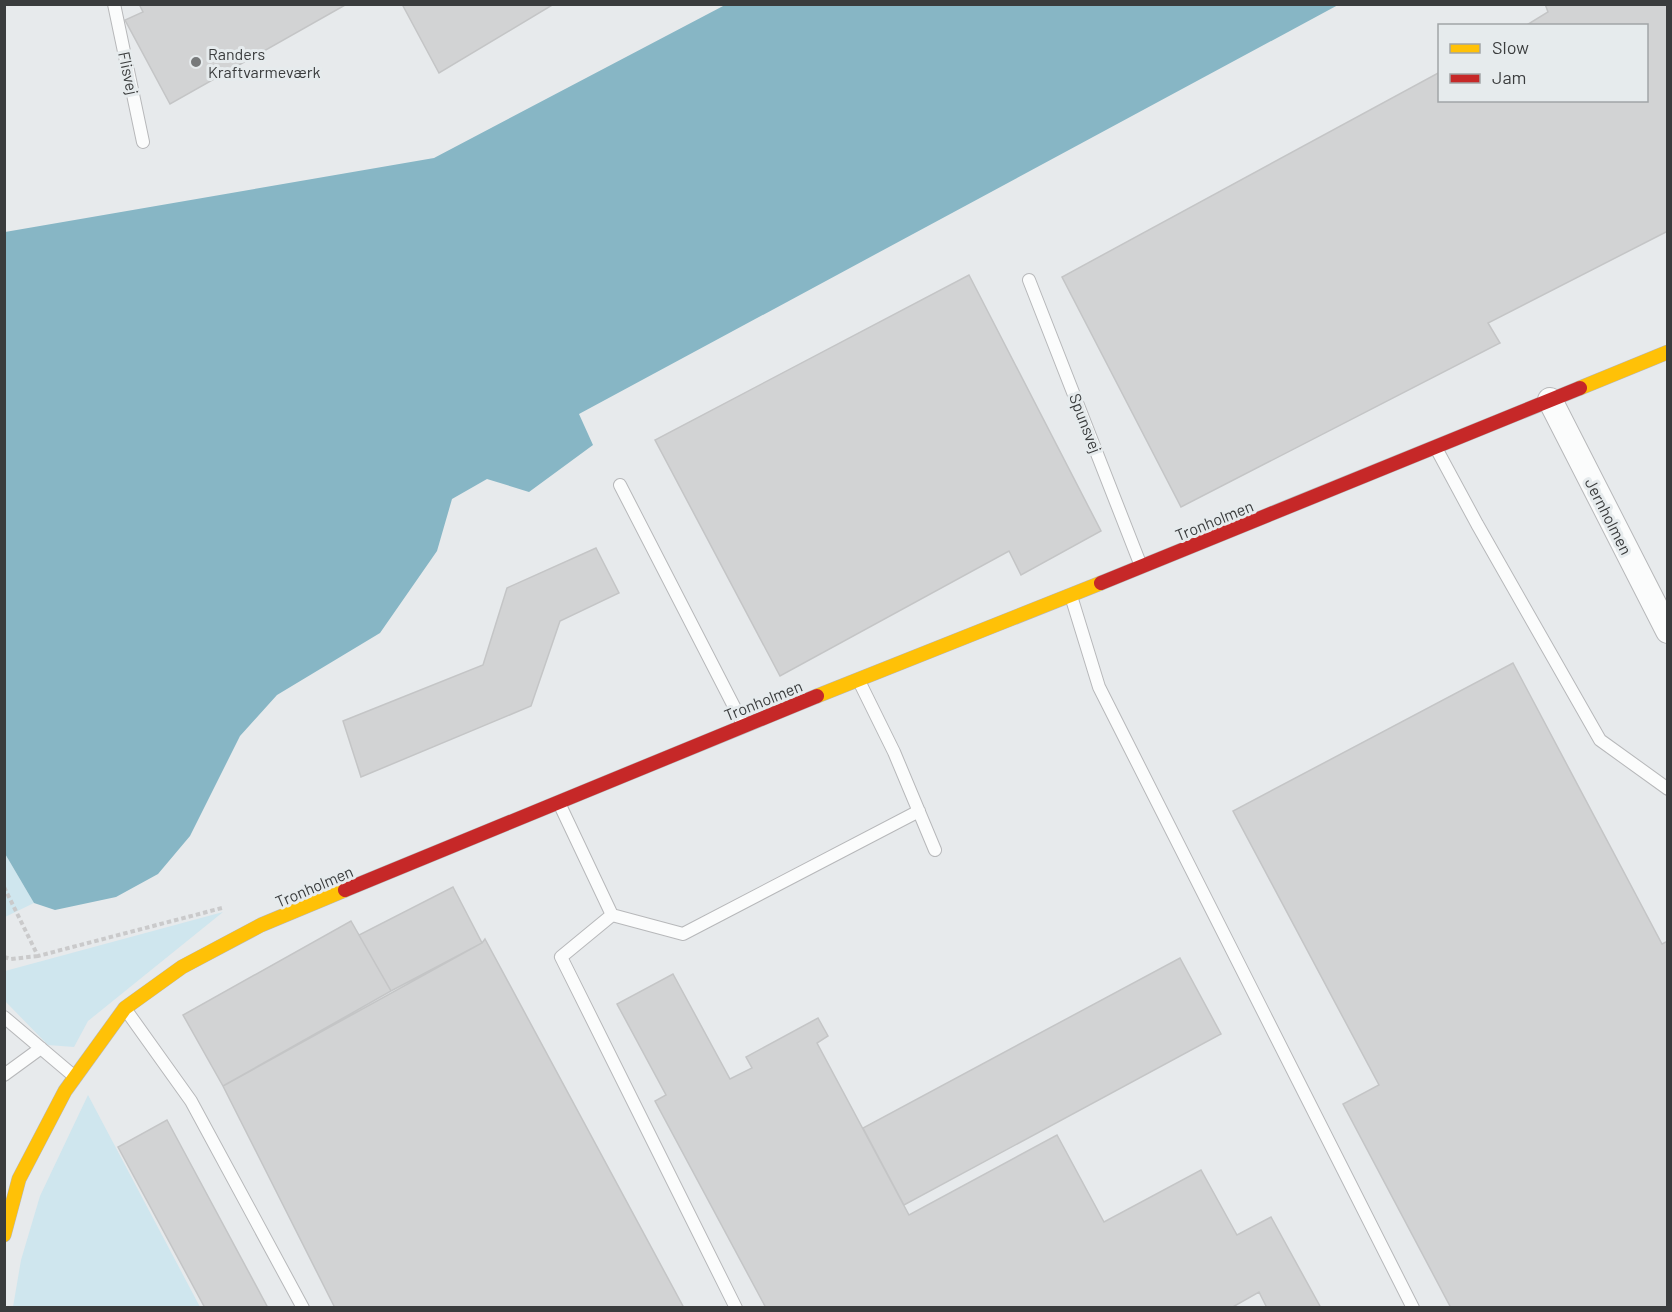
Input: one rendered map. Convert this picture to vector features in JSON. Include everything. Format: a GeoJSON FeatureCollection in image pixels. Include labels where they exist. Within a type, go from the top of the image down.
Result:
{"type":"FeatureCollection","features":[{"type":"Feature","properties":{"kind":"street","name":"Tronholmen"},"geometry":{"type":"LineString","coordinates":[[4,1235],[19,1179],[65,1091],[125,1008],[182,967],[261,925],[744,725],[1142,567],[1668,352]]}},
{"type":"Feature","properties":{"kind":"street","name":"Jernholmen"},"geometry":{"type":"LineString","coordinates":[[1550,400],[1668,631]]}},
{"type":"Feature","properties":{"kind":"lane","name":"Flisvej"},"geometry":{"type":"LineString","coordinates":[[114,4],[143,142]]}},
{"type":"Feature","properties":{"kind":"lane","name":"Spunsvej"},"geometry":{"type":"LineString","coordinates":[[1029,280],[1142,567]]}},
{"type":"Feature","properties":{"kind":"lane"},"geometry":{"type":"LineString","coordinates":[[1436,447],[1476,524],[1600,740],[1668,789]]}},
{"type":"Feature","properties":{"kind":"lane"},"geometry":{"type":"LineString","coordinates":[[620,485],[744,725]]}},
{"type":"Feature","properties":{"kind":"lane"},"geometry":{"type":"LineString","coordinates":[[1071,595],[1100,687],[1413,1308]]}},
{"type":"Feature","properties":{"kind":"lane"},"geometry":{"type":"LineString","coordinates":[[858,680],[894,752],[935,850]]}},
{"type":"Feature","properties":{"kind":"lane"},"geometry":{"type":"LineString","coordinates":[[558,802],[612,915],[683,934],[919,811]]}},
{"type":"Feature","properties":{"kind":"lane"},"geometry":{"type":"LineString","coordinates":[[612,915],[561,957],[736,1308]]}},
{"type":"Feature","properties":{"kind":"lane"},"geometry":{"type":"LineString","coordinates":[[125,1008],[191,1101],[303,1308]]}},
{"type":"Feature","properties":{"kind":"lane"},"geometry":{"type":"LineString","coordinates":[[4,1017],[75,1077]]}},
{"type":"Feature","properties":{"kind":"lane"},"geometry":{"type":"LineString","coordinates":[[4,1075],[41,1048]]}},
{"type":"Feature","properties":{"kind":"path"},"geometry":{"type":"LineString","coordinates":[[4,887],[38,956]]}},
{"type":"Feature","properties":{"kind":"path"},"geometry":{"type":"LineString","coordinates":[[4,957],[11,959],[38,956],[229,906]]}},
{"type":"Feature","properties":{"kind":"shaded area"},"geometry":{"type":"Polygon","coordinates":[[[4,852],[34,903],[5,917],[4,917],[4,852]]]}},
{"type":"Feature","properties":{"kind":"shaded area"},"geometry":{"type":"Polygon","coordinates":[[[223,912],[88,1021],[74,1047],[48,1045],[5,1001],[5,971],[223,912]]]}},
{"type":"Feature","properties":{"kind":"shaded area"},"geometry":{"type":"Polygon","coordinates":[[[88,1095],[200,1307],[13,1307],[21,1260],[40,1196],[88,1095]]]}},
{"type":"Feature","properties":{"kind":"water"},"geometry":{"type":"Polygon","coordinates":[[[725,5],[1338,5],[579,414],[593,445],[529,492],[487,479],[452,499],[437,551],[380,633],[277,695],[240,736],[190,836],[158,874],[116,897],[55,910],[34,903],[4,852],[5,232],[434,158],[725,5]]]}},
{"type":"Feature","properties":{"kind":"building","name":"Randers Kraftvarmeværk"},"geometry":{"type":"Polygon","coordinates":[[[139,4],[347,4],[170,104],[125,20],[143,12],[139,4]]]}},
{"type":"Feature","properties":{"kind":"building"},"geometry":{"type":"Polygon","coordinates":[[[402,4],[554,4],[439,73],[402,4]]]}},
{"type":"Feature","properties":{"kind":"building"},"geometry":{"type":"Polygon","coordinates":[[[1545,4],[1668,4],[1668,231],[1488,323],[1500,343],[1181,507],[1062,277],[1438,73],[1438,102],[1648,102],[1648,24],[1528,24],[1548,12],[1545,4]]]}},
{"type":"Feature","properties":{"kind":"building"},"geometry":{"type":"Polygon","coordinates":[[[969,275],[1101,531],[1021,575],[1009,551],[780,676],[655,440],[969,275]]]}},
{"type":"Feature","properties":{"kind":"building"},"geometry":{"type":"Polygon","coordinates":[[[596,548],[619,593],[560,621],[531,706],[361,777],[343,721],[483,665],[507,588],[596,548]]]}},
{"type":"Feature","properties":{"kind":"building"},"geometry":{"type":"Polygon","coordinates":[[[1513,663],[1662,944],[1668,941],[1668,1308],[1451,1308],[1343,1104],[1379,1085],[1233,811],[1513,663]]]}},
{"type":"Feature","properties":{"kind":"building"},"geometry":{"type":"Polygon","coordinates":[[[453,887],[482,943],[391,991],[359,935],[453,887]]]}},
{"type":"Feature","properties":{"kind":"building"},"geometry":{"type":"Polygon","coordinates":[[[351,921],[391,991],[223,1086],[183,1015],[351,921]]]}},
{"type":"Feature","properties":{"kind":"building"},"geometry":{"type":"Polygon","coordinates":[[[485,939],[684,1308],[335,1308],[223,1086],[482,943],[485,939]]]}},
{"type":"Feature","properties":{"kind":"building"},"geometry":{"type":"Polygon","coordinates":[[[1180,958],[1221,1034],[904,1205],[863,1128],[1180,958]]]}},
{"type":"Feature","properties":{"kind":"building"},"geometry":{"type":"Polygon","coordinates":[[[673,974],[730,1079],[752,1068],[746,1057],[818,1018],[828,1036],[817,1043],[909,1215],[1057,1135],[1104,1222],[1201,1170],[1237,1235],[1271,1217],[1321,1308],[1267,1308],[1259,1292],[1231,1308],[766,1308],[655,1101],[666,1095],[617,1004],[673,974]]]}},
{"type":"Feature","properties":{"kind":"building"},"geometry":{"type":"Polygon","coordinates":[[[167,1120],[268,1308],[205,1308],[118,1147],[167,1120]]]}},
{"type":"Feature","properties":{"kind":"traffic: slow"},"geometry":{"type":"LineString","coordinates":[[1580,388],[1668,352]]}},
{"type":"Feature","properties":{"kind":"traffic: slow"},"geometry":{"type":"LineString","coordinates":[[817,696],[1101,583]]}},
{"type":"Feature","properties":{"kind":"traffic: slow"},"geometry":{"type":"LineString","coordinates":[[4,1235],[19,1179],[65,1091],[125,1008],[182,967],[261,925],[345,890]]}},
{"type":"Feature","properties":{"kind":"traffic: jam"},"geometry":{"type":"LineString","coordinates":[[1101,583],[1580,388]]}},
{"type":"Feature","properties":{"kind":"traffic: jam"},"geometry":{"type":"LineString","coordinates":[[345,890],[817,696]]}},
{"type":"Feature","properties":{"kind":"place","name":"Randers Kraftvarmeværk"},"geometry":{"type":"Point","coordinates":[196,62]}}]}
